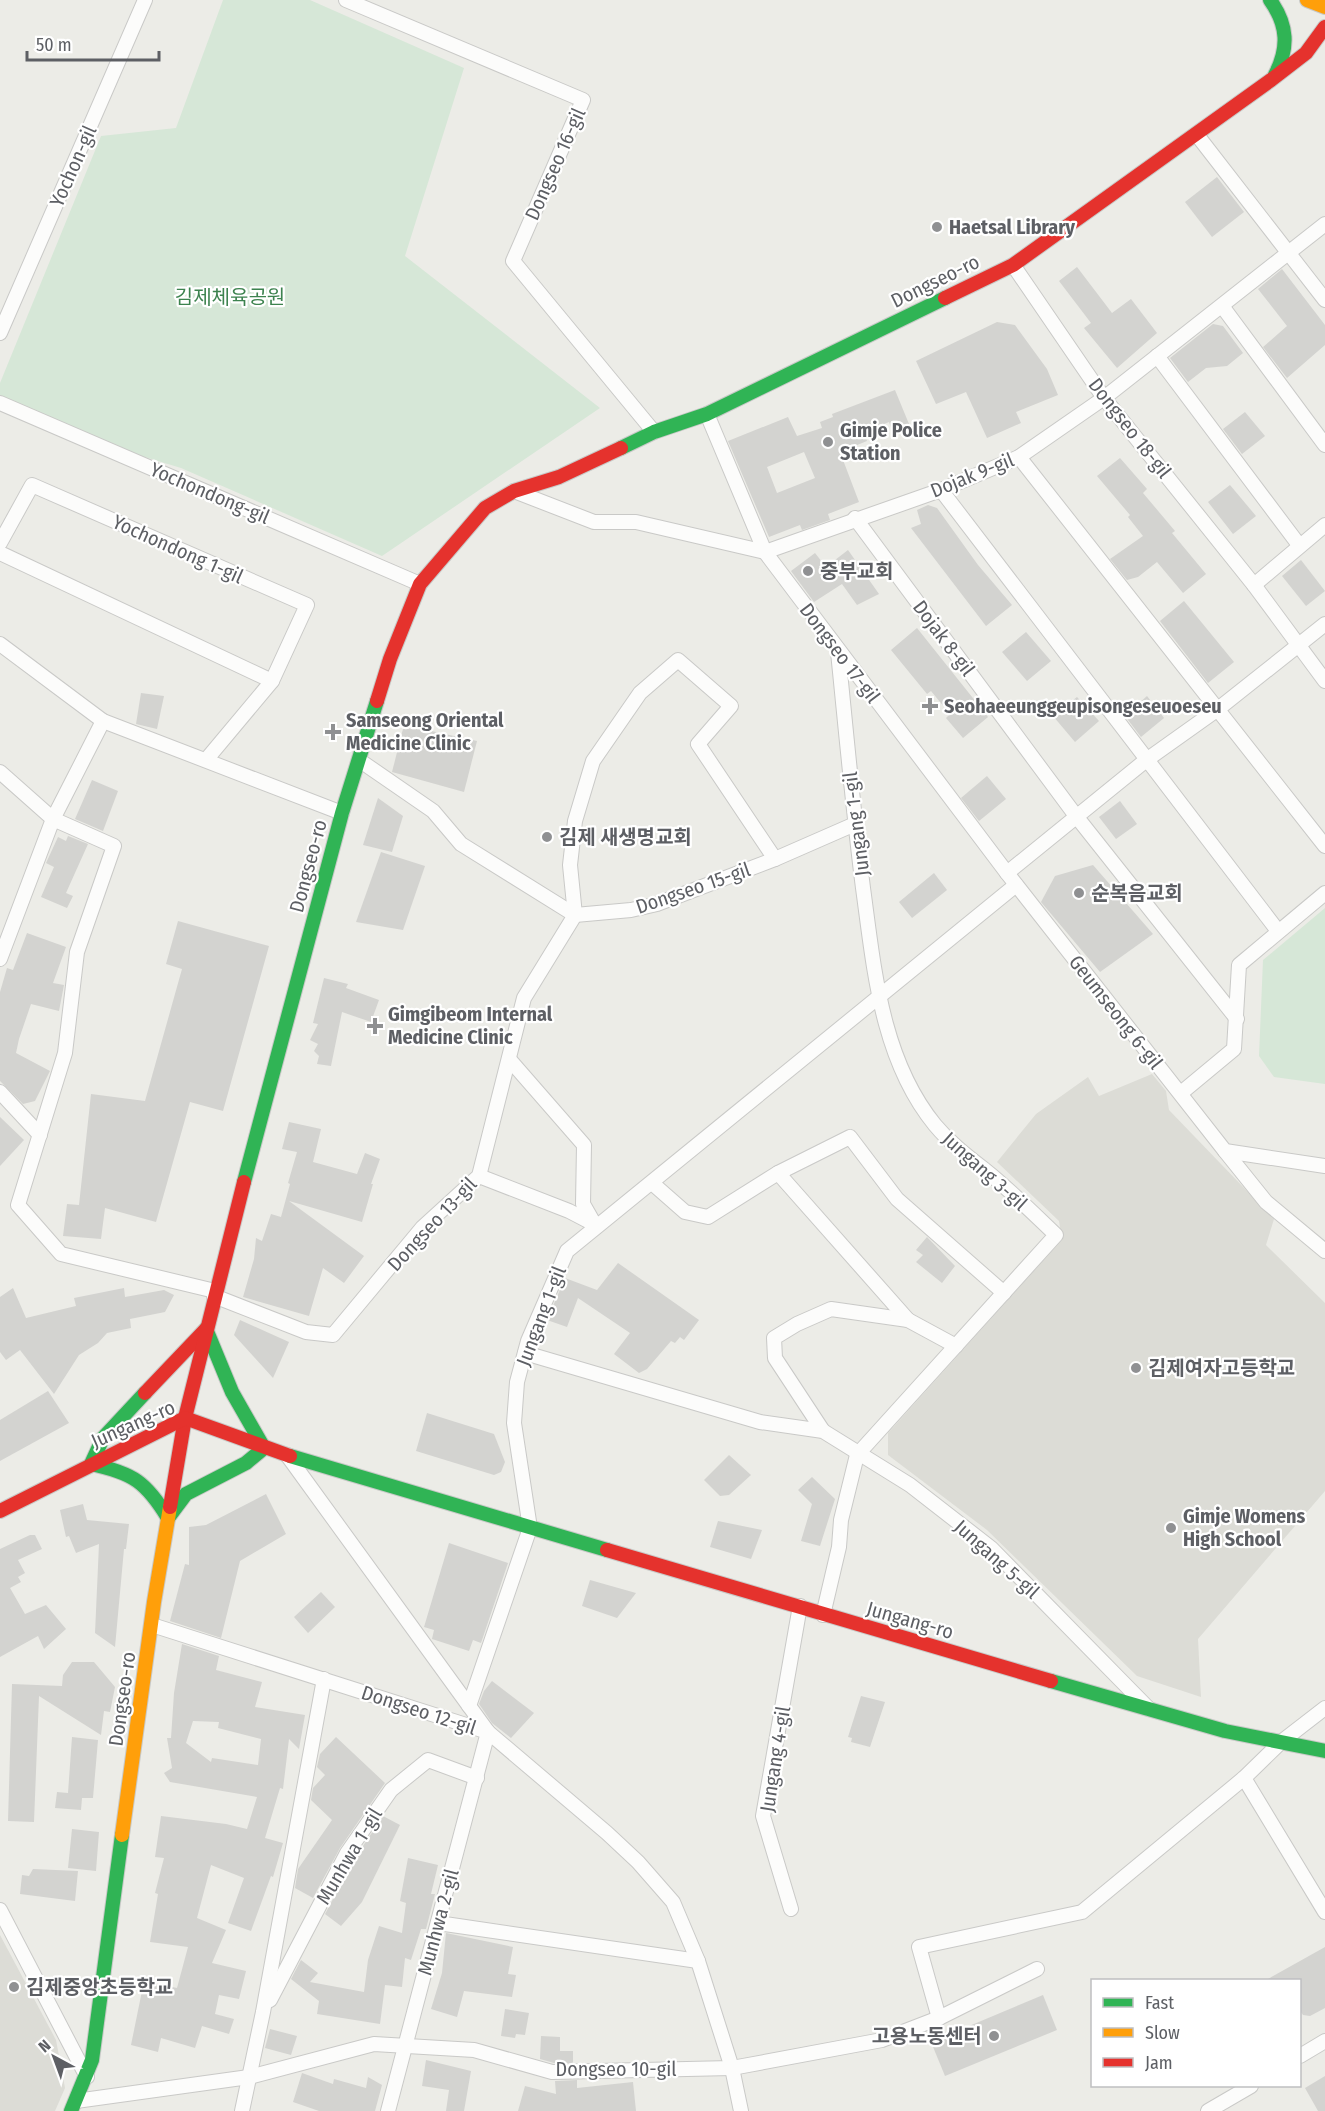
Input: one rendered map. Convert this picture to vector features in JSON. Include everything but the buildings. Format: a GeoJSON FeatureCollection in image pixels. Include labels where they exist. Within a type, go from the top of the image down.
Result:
{"type":"FeatureCollection","features":[{"type":"Feature","properties":{"kind":"main road"},"geometry":{"type":"LineString","coordinates":[[1270,0],[1277,8],[1285,29],[1287,45],[1282,63],[1271,81]]}},
{"type":"Feature","properties":{"kind":"main road"},"geometry":{"type":"LineString","coordinates":[[1306,0],[1325,8]]}},
{"type":"Feature","properties":{"kind":"main road","name":"Dongseo-ro"},"geometry":{"type":"LineString","coordinates":[[74,2106],[92,2060],[152,1625],[185,1418],[214,1294],[342,813],[390,659],[420,584],[485,508],[514,491],[559,477],[654,432],[707,414],[1013,265],[1271,81],[1306,53],[1325,27]]}},
{"type":"Feature","properties":{"kind":"main road"},"geometry":{"type":"LineString","coordinates":[[206,1329],[232,1392],[264,1448],[246,1463],[186,1494],[168,1518],[154,1495],[141,1480],[125,1471],[91,1464],[103,1438],[206,1329]]}},
{"type":"Feature","properties":{"kind":"main road","name":"Jungang-ro"},"geometry":{"type":"LineString","coordinates":[[0,1511],[185,1418],[286,1455],[1151,1711],[1226,1731],[1325,1751]]}},
{"type":"Feature","properties":{"kind":"street","name":"Yochon-gil"},"geometry":{"type":"LineString","coordinates":[[0,333],[145,0]]}},
{"type":"Feature","properties":{"kind":"street","name":"Dongseo 16-gil"},"geometry":{"type":"LineString","coordinates":[[346,0],[583,100],[513,261],[654,432]]}},
{"type":"Feature","properties":{"kind":"street"},"geometry":{"type":"LineString","coordinates":[[1197,135],[1325,300]]}},
{"type":"Feature","properties":{"kind":"street","name":"Dojak 9-gil"},"geometry":{"type":"LineString","coordinates":[[765,552],[855,518],[941,490],[1019,457],[1104,398],[1325,224]]}},
{"type":"Feature","properties":{"kind":"street","name":"Dongseo 18-gil"},"geometry":{"type":"LineString","coordinates":[[1013,265],[1104,398],[1254,585],[1325,681]]}},
{"type":"Feature","properties":{"kind":"street"},"geometry":{"type":"LineString","coordinates":[[1222,306],[1325,445]]}},
{"type":"Feature","properties":{"kind":"street"},"geometry":{"type":"LineString","coordinates":[[1157,356],[1299,545]]}},
{"type":"Feature","properties":{"kind":"street","name":"Yochondong-gil"},"geometry":{"type":"LineString","coordinates":[[0,403],[420,584]]}},
{"type":"Feature","properties":{"kind":"street","name":"Dongseo 17-gil"},"geometry":{"type":"LineString","coordinates":[[707,414],[765,552],[1006,873]]}},
{"type":"Feature","properties":{"kind":"street"},"geometry":{"type":"LineString","coordinates":[[1019,457],[1325,846]]}},
{"type":"Feature","properties":{"kind":"street","name":"Yochondong 1-gil"},"geometry":{"type":"LineString","coordinates":[[0,543],[32,485],[307,605],[272,681],[206,760]]}},
{"type":"Feature","properties":{"kind":"street"},"geometry":{"type":"LineString","coordinates":[[941,490],[1145,761],[1278,931]]}},
{"type":"Feature","properties":{"kind":"street"},"geometry":{"type":"LineString","coordinates":[[514,491],[594,522],[636,522],[765,552]]}},
{"type":"Feature","properties":{"kind":"street","name":"Dojak 8-gil"},"geometry":{"type":"LineString","coordinates":[[855,518],[1076,816],[1237,1019]]}},
{"type":"Feature","properties":{"kind":"street"},"geometry":{"type":"LineString","coordinates":[[1254,585],[1325,525]]}},
{"type":"Feature","properties":{"kind":"street"},"geometry":{"type":"LineString","coordinates":[[0,553],[272,681]]}},
{"type":"Feature","properties":{"kind":"street"},"geometry":{"type":"LineString","coordinates":[[1006,873],[1145,761],[1218,710],[1325,624]]}},
{"type":"Feature","properties":{"kind":"street"},"geometry":{"type":"LineString","coordinates":[[0,644],[103,721],[342,813]]}},
{"type":"Feature","properties":{"kind":"street","name":"Jungang 1-gil"},"geometry":{"type":"LineString","coordinates":[[838,652],[855,824],[878,996]]}},
{"type":"Feature","properties":{"kind":"street","name":"Dongseo 15-gil"},"geometry":{"type":"LineString","coordinates":[[775,859],[698,744],[731,706],[678,660],[640,693],[593,761],[575,821],[570,865],[575,915],[631,910],[657,904],[775,859],[855,824]]}},
{"type":"Feature","properties":{"kind":"street"},"geometry":{"type":"LineString","coordinates":[[0,959],[53,819],[103,721]]}},
{"type":"Feature","properties":{"kind":"street"},"geometry":{"type":"LineString","coordinates":[[359,760],[433,811],[461,844],[575,915]]}},
{"type":"Feature","properties":{"kind":"street"},"geometry":{"type":"LineString","coordinates":[[0,772],[53,819],[114,846],[77,952],[65,1053],[18,1205],[61,1254],[214,1294]]}},
{"type":"Feature","properties":{"kind":"street","name":"Geumseong 6-gil"},"geometry":{"type":"LineString","coordinates":[[1006,873],[1266,1202],[1325,1251]]}},
{"type":"Feature","properties":{"kind":"street","name":"Jungang 1-gil"},"geometry":{"type":"LineString","coordinates":[[530,1528],[514,1423],[517,1382],[549,1287],[567,1251],[596,1225],[652,1183],[1016,885]]}},
{"type":"Feature","properties":{"kind":"street"},"geometry":{"type":"LineString","coordinates":[[1181,1093],[1234,1048],[1239,965],[1325,893]]}},
{"type":"Feature","properties":{"kind":"street","name":"Dongseo 13-gil"},"geometry":{"type":"LineString","coordinates":[[214,1294],[306,1332],[333,1335],[422,1228],[479,1176],[524,998],[575,915]]}},
{"type":"Feature","properties":{"kind":"street"},"geometry":{"type":"LineString","coordinates":[[0,922],[11,932]]}},
{"type":"Feature","properties":{"kind":"street","name":"Jungang 3-gil"},"geometry":{"type":"LineString","coordinates":[[823,1615],[839,1547],[841,1520],[857,1455],[1056,1235],[986,1170],[963,1154],[934,1124],[892,1047],[878,996]]}},
{"type":"Feature","properties":{"kind":"street"},"geometry":{"type":"LineString","coordinates":[[509,1059],[584,1145],[583,1204],[596,1225]]}},
{"type":"Feature","properties":{"kind":"street"},"geometry":{"type":"LineString","coordinates":[[0,1092],[40,1135]]}},
{"type":"Feature","properties":{"kind":"street"},"geometry":{"type":"LineString","coordinates":[[652,1183],[685,1212],[708,1217],[778,1173],[850,1137],[897,1199],[1004,1293]]}},
{"type":"Feature","properties":{"kind":"street"},"geometry":{"type":"LineString","coordinates":[[1225,1151],[1325,1166]]}},
{"type":"Feature","properties":{"kind":"street"},"geometry":{"type":"LineString","coordinates":[[778,1173],[908,1320],[956,1346]]}},
{"type":"Feature","properties":{"kind":"street"},"geometry":{"type":"LineString","coordinates":[[479,1176],[569,1211],[596,1225]]}},
{"type":"Feature","properties":{"kind":"street","name":"Jungang 5-gil"},"geometry":{"type":"LineString","coordinates":[[908,1320],[831,1309],[797,1324],[774,1338],[775,1358],[823,1431],[857,1455],[910,1485],[991,1548],[1151,1711]]}},
{"type":"Feature","properties":{"kind":"street","name":"Jungang 5-gil"},"geometry":{"type":"LineString","coordinates":[[525,1353],[760,1422],[823,1431]]}},
{"type":"Feature","properties":{"kind":"street"},"geometry":{"type":"LineString","coordinates":[[286,1455],[488,1732]]}},
{"type":"Feature","properties":{"kind":"street"},"geometry":{"type":"LineString","coordinates":[[469,1706],[530,1528]]}},
{"type":"Feature","properties":{"kind":"street","name":"Jungang 4-gil"},"geometry":{"type":"LineString","coordinates":[[791,1909],[763,1816],[800,1606]]}},
{"type":"Feature","properties":{"kind":"street","name":"Dongseo 12-gil"},"geometry":{"type":"LineString","coordinates":[[152,1625],[488,1732],[638,1862],[673,1902],[698,1961],[732,2068],[741,2111]]}},
{"type":"Feature","properties":{"kind":"street","name":"Munhwa 1-gil"},"geometry":{"type":"LineString","coordinates":[[242,2111],[263,2012],[324,1679]]}},
{"type":"Feature","properties":{"kind":"street"},"geometry":{"type":"LineString","coordinates":[[939,2018],[919,1947],[1082,1912],[1244,1778],[1281,1742],[1325,1708]]}},
{"type":"Feature","properties":{"kind":"street","name":"Munhwa 2-gil"},"geometry":{"type":"LineString","coordinates":[[388,2111],[488,1732]]}},
{"type":"Feature","properties":{"kind":"street","name":"Munhwa 1-gil"},"geometry":{"type":"LineString","coordinates":[[263,2012],[347,1853],[391,1790],[428,1760],[477,1778]]}},
{"type":"Feature","properties":{"kind":"street"},"geometry":{"type":"LineString","coordinates":[[1244,1778],[1325,1911]]}},
{"type":"Feature","properties":{"kind":"street"},"geometry":{"type":"LineString","coordinates":[[0,1910],[87,2077]]}},
{"type":"Feature","properties":{"kind":"street"},"geometry":{"type":"LineString","coordinates":[[438,1923],[698,1961]]}},
{"type":"Feature","properties":{"kind":"street","name":"Dongseo 10-gil"},"geometry":{"type":"LineString","coordinates":[[74,2106],[249,2077],[374,2044],[474,2050],[552,2072],[732,2068],[882,2040],[939,2018],[1037,1969]]}},
{"type":"Feature","properties":{"kind":"street"},"geometry":{"type":"LineString","coordinates":[[1301,2055],[1325,2041]]}},
{"type":"Feature","properties":{"kind":"street"},"geometry":{"type":"LineString","coordinates":[[1208,2111],[1248,2087]]}},
{"type":"Feature","properties":{"kind":"shaded area","name":"김제여자고등학교"},"geometry":{"type":"Polygon","coordinates":[[[1152,1074],[1166,1091],[1169,1110],[1274,1219],[1266,1245],[1325,1303],[1325,1491],[1198,1639],[1201,1697],[1137,1676],[987,1530],[888,1455],[888,1433],[1062,1240],[1059,1221],[997,1162],[1036,1114],[1088,1077],[1099,1096],[1152,1074]]]}},
{"type":"Feature","properties":{"kind":"shaded area","name":"김제중앙초등학교"},"geometry":{"type":"Polygon","coordinates":[[[0,1935],[56,2040],[65,2088],[55,2111],[0,2111],[0,1935]]]}},
{"type":"Feature","properties":{"kind":"green space","name":"김제체육공원"},"geometry":{"type":"Polygon","coordinates":[[[223,0],[310,0],[464,68],[405,256],[600,408],[382,556],[181,468],[69,434],[0,401],[0,383],[101,136],[176,128],[223,0]]]}},
{"type":"Feature","properties":{"kind":"green space"},"geometry":{"type":"Polygon","coordinates":[[[1325,908],[1325,1084],[1274,1077],[1259,1056],[1263,960],[1325,908]]]}},
{"type":"Feature","properties":{"kind":"traffic: fast"},"geometry":{"type":"LineString","coordinates":[[1270,0],[1280,18],[1284,37],[1283,55],[1275,75]]}},
{"type":"Feature","properties":{"kind":"traffic: fast"},"geometry":{"type":"LineString","coordinates":[[621,448],[654,432],[707,414],[945,298]]}},
{"type":"Feature","properties":{"kind":"traffic: fast"},"geometry":{"type":"LineString","coordinates":[[244,1182],[342,813],[377,701]]}},
{"type":"Feature","properties":{"kind":"traffic: fast"},"geometry":{"type":"LineString","coordinates":[[145,1393],[103,1438],[91,1464],[118,1471],[137,1481],[153,1496],[168,1518],[186,1494],[246,1463],[264,1448],[232,1392],[206,1329]]}},
{"type":"Feature","properties":{"kind":"traffic: fast"},"geometry":{"type":"LineString","coordinates":[[290,1456],[607,1550]]}},
{"type":"Feature","properties":{"kind":"traffic: fast"},"geometry":{"type":"LineString","coordinates":[[1051,1681],[1225,1731],[1325,1751]]}},
{"type":"Feature","properties":{"kind":"traffic: fast"},"geometry":{"type":"LineString","coordinates":[[71,2111],[92,2060],[122,1835]]}},
{"type":"Feature","properties":{"kind":"traffic: slow"},"geometry":{"type":"LineString","coordinates":[[1307,0],[1325,7]]}},
{"type":"Feature","properties":{"kind":"traffic: slow"},"geometry":{"type":"LineString","coordinates":[[122,1835],[154,1602],[170,1507]]}},
{"type":"Feature","properties":{"kind":"traffic: jam"},"geometry":{"type":"LineString","coordinates":[[945,298],[1013,265],[1271,80],[1306,53],[1325,27]]}},
{"type":"Feature","properties":{"kind":"traffic: jam"},"geometry":{"type":"LineString","coordinates":[[377,701],[390,659],[420,584],[485,508],[514,491],[559,477],[621,448]]}},
{"type":"Feature","properties":{"kind":"traffic: jam"},"geometry":{"type":"LineString","coordinates":[[170,1507],[185,1418],[244,1182]]}},
{"type":"Feature","properties":{"kind":"traffic: jam"},"geometry":{"type":"LineString","coordinates":[[145,1393],[206,1329]]}},
{"type":"Feature","properties":{"kind":"traffic: jam"},"geometry":{"type":"LineString","coordinates":[[0,1511],[185,1418],[290,1456]]}},
{"type":"Feature","properties":{"kind":"traffic: jam"},"geometry":{"type":"LineString","coordinates":[[607,1550],[1051,1681]]}},
{"type":"Feature","properties":{"kind":"place","name":"Haetsal Library"},"geometry":{"type":"Point","coordinates":[937,227]}},
{"type":"Feature","properties":{"kind":"place","name":"Gimje Police Station"},"geometry":{"type":"Point","coordinates":[828,442]}},
{"type":"Feature","properties":{"kind":"place","name":"중부교회"},"geometry":{"type":"Point","coordinates":[808,571]}},
{"type":"Feature","properties":{"kind":"place","name":"Seohaeeunggeupisongeseuoeseu"},"geometry":{"type":"Point","coordinates":[930,706]}},
{"type":"Feature","properties":{"kind":"place","name":"Samseong Oriental Medicine Clinic"},"geometry":{"type":"Point","coordinates":[333,732]}},
{"type":"Feature","properties":{"kind":"place","name":"김제 새생명교회"},"geometry":{"type":"Point","coordinates":[547,837]}},
{"type":"Feature","properties":{"kind":"place","name":"순복음교회"},"geometry":{"type":"Point","coordinates":[1079,893]}},
{"type":"Feature","properties":{"kind":"place","name":"Gimgibeom Internal Medicine Clinic"},"geometry":{"type":"Point","coordinates":[375,1026]}},
{"type":"Feature","properties":{"kind":"place","name":"김제여자고등학교"},"geometry":{"type":"Point","coordinates":[1136,1368]}},
{"type":"Feature","properties":{"kind":"place","name":"Gimje Womens High School"},"geometry":{"type":"Point","coordinates":[1171,1528]}},
{"type":"Feature","properties":{"kind":"place","name":"김제중앙초등학교"},"geometry":{"type":"Point","coordinates":[14,1987]}},
{"type":"Feature","properties":{"kind":"place","name":"고용노동센터"},"geometry":{"type":"Point","coordinates":[994,2036]}}]}
